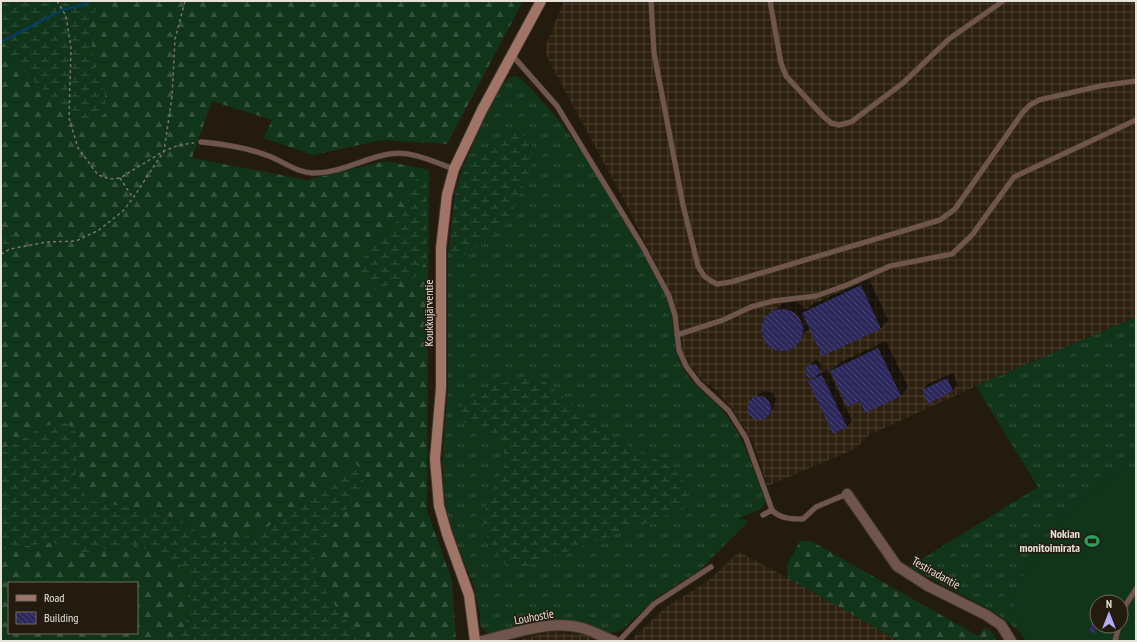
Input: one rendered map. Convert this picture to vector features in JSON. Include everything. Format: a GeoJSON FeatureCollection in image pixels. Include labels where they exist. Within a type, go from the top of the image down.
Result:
{"type":"FeatureCollection","features":[{"type":"Feature","properties":{"kind":"street","name":"Koukkujärventie"},"geometry":{"type":"LineString","coordinates":[[475,641],[469,595],[447,534],[439,506],[435,460],[441,388],[441,248],[447,195],[454,169],[482,110],[541,1]]}},
{"type":"Feature","properties":{"kind":"street","name":"Testiradantie"},"geometry":{"type":"LineString","coordinates":[[846,494],[897,566],[928,586],[986,615],[1001,625],[1011,641]]}},
{"type":"Feature","properties":{"kind":"street","name":"Louhostie"},"geometry":{"type":"LineString","coordinates":[[482,641],[542,627],[563,625],[582,628],[614,641]]}},
{"type":"Feature","properties":{"kind":"lane"},"geometry":{"type":"LineString","coordinates":[[651,1],[654,53],[682,205],[698,266],[704,276],[711,282],[718,284],[731,282],[940,220],[955,209],[1023,112],[1030,105],[1039,100],[1100,86],[1136,81]]}},
{"type":"Feature","properties":{"kind":"lane"},"geometry":{"type":"LineString","coordinates":[[770,1],[781,64],[786,76],[822,116],[831,123],[839,125],[851,122],[903,82],[949,39],[1002,1]]}},
{"type":"Feature","properties":{"kind":"lane"},"geometry":{"type":"LineString","coordinates":[[512,56],[557,106],[643,247],[669,296],[675,315],[679,350],[686,366],[699,383],[729,411],[746,438],[772,510],[776,514],[791,519],[803,519],[816,507],[846,494]]}},
{"type":"Feature","properties":{"kind":"lane"},"geometry":{"type":"LineString","coordinates":[[677,335],[723,320],[751,307],[774,301],[816,296],[847,286],[890,266],[952,254],[972,235],[1014,177],[1136,120]]}},
{"type":"Feature","properties":{"kind":"lane"},"geometry":{"type":"LineString","coordinates":[[201,142],[222,144],[268,156],[298,170],[313,173],[333,170],[390,154],[409,154],[454,169]]}},
{"type":"Feature","properties":{"kind":"lane"},"geometry":{"type":"LineString","coordinates":[[763,515],[772,510]]}},
{"type":"Feature","properties":{"kind":"lane"},"geometry":{"type":"LineString","coordinates":[[618,641],[654,604],[711,566]]}},
{"type":"Feature","properties":{"kind":"lane"},"geometry":{"type":"LineString","coordinates":[[1129,600],[1136,589]]}},
{"type":"Feature","properties":{"kind":"path"},"geometry":{"type":"LineString","coordinates":[[57,1],[66,16],[71,48],[69,118],[78,148],[98,175],[110,179],[120,178],[164,151],[178,145],[201,142]]}},
{"type":"Feature","properties":{"kind":"path"},"geometry":{"type":"LineString","coordinates":[[1,254],[10,249],[47,242],[76,241],[99,230],[123,211],[133,198],[164,151],[172,97],[175,39],[185,1]]}},
{"type":"Feature","properties":{"kind":"path"},"geometry":{"type":"LineString","coordinates":[[120,178],[133,198]]}},
{"type":"Feature","properties":{"kind":"shaded area"},"geometry":{"type":"Polygon","coordinates":[[[564,1],[1136,1],[1136,317],[976,386],[869,435],[855,449],[767,486],[754,444],[732,409],[716,390],[704,382],[689,364],[682,350],[678,312],[671,294],[625,202],[549,61],[546,53],[546,45],[564,1]]]}},
{"type":"Feature","properties":{"kind":"shaded area"},"geometry":{"type":"Polygon","coordinates":[[[739,552],[899,641],[638,641],[633,638],[666,607],[708,581],[739,552]]]}},
{"type":"Feature","properties":{"kind":"shaded area"},"geometry":{"type":"Polygon","coordinates":[[[550,632],[586,635],[600,641],[514,641],[550,632]]]}},
{"type":"Feature","properties":{"kind":"green space"},"geometry":{"type":"Polygon","coordinates":[[[1,1],[103,1],[89,18],[94,67],[105,94],[106,112],[99,119],[85,124],[68,113],[10,58],[1,34],[1,1]]]}},
{"type":"Feature","properties":{"kind":"green space"},"geometry":{"type":"Polygon","coordinates":[[[103,1],[523,1],[447,144],[382,140],[313,155],[264,138],[272,120],[212,101],[192,158],[307,180],[386,161],[429,170],[427,510],[452,581],[456,641],[369,641],[342,617],[320,581],[313,557],[322,538],[360,493],[356,463],[262,531],[223,545],[162,513],[86,500],[75,480],[79,437],[45,425],[1,453],[1,250],[22,240],[1,227],[1,34],[10,58],[105,94],[94,67],[89,18],[103,1]],[[416,179],[402,216],[367,252],[375,289],[416,179]]]}},
{"type":"Feature","properties":{"kind":"green space"},"geometry":{"type":"Polygon","coordinates":[[[516,76],[524,81],[533,91],[579,147],[661,283],[670,308],[679,360],[692,381],[722,410],[734,426],[749,457],[765,502],[757,511],[739,519],[749,521],[699,571],[657,597],[624,628],[616,632],[608,633],[584,624],[488,633],[480,626],[480,613],[473,583],[453,537],[445,505],[442,460],[448,386],[448,253],[456,188],[483,119],[500,87],[510,77],[516,76]]]}},
{"type":"Feature","properties":{"kind":"green space"},"geometry":{"type":"Polygon","coordinates":[[[519,131],[532,145],[531,169],[506,226],[461,257],[448,253],[456,188],[464,172],[502,135],[519,131]]]}},
{"type":"Feature","properties":{"kind":"green space"},"geometry":{"type":"Polygon","coordinates":[[[426,173],[427,258],[418,276],[374,289],[357,276],[367,252],[402,216],[416,179],[426,173]]]}},
{"type":"Feature","properties":{"kind":"green space"},"geometry":{"type":"Polygon","coordinates":[[[1,227],[23,240],[1,250],[1,227]]]}},
{"type":"Feature","properties":{"kind":"green space"},"geometry":{"type":"Polygon","coordinates":[[[1136,317],[1136,467],[1117,471],[1062,518],[1013,591],[1025,623],[1019,631],[996,613],[909,567],[1038,487],[976,386],[1136,317]]]}},
{"type":"Feature","properties":{"kind":"green space"},"geometry":{"type":"Polygon","coordinates":[[[520,377],[540,378],[614,438],[672,467],[694,495],[682,510],[522,568],[507,567],[483,530],[485,509],[506,461],[502,442],[461,421],[462,402],[491,387],[520,377]]]}},
{"type":"Feature","properties":{"kind":"green space"},"geometry":{"type":"Polygon","coordinates":[[[68,423],[79,436],[75,480],[86,500],[162,513],[223,545],[262,531],[355,463],[365,474],[360,493],[322,538],[314,557],[320,581],[342,617],[369,641],[180,641],[191,600],[188,576],[177,562],[135,545],[83,553],[52,542],[1,550],[1,453],[45,425],[68,423]]]}},
{"type":"Feature","properties":{"kind":"green space","name":"Nokian monitoimirata"},"geometry":{"type":"Polygon","coordinates":[[[1136,467],[1136,641],[1026,641],[1019,631],[1024,623],[1014,614],[1013,591],[1062,518],[1117,471],[1136,467]]]}},
{"type":"Feature","properties":{"kind":"green space"},"geometry":{"type":"Polygon","coordinates":[[[800,541],[811,541],[978,636],[985,628],[991,631],[997,641],[899,641],[788,578],[787,565],[800,541]]]}},
{"type":"Feature","properties":{"kind":"green space"},"geometry":{"type":"Polygon","coordinates":[[[52,542],[83,553],[135,545],[177,562],[188,576],[191,600],[180,641],[1,641],[1,550],[52,542]]]}},
{"type":"Feature","properties":{"kind":"building"},"geometry":{"type":"Polygon","coordinates":[[[861,285],[881,329],[822,356],[802,313],[861,285]]]}},
{"type":"Feature","properties":{"kind":"building"},"geometry":{"type":"Polygon","coordinates":[[[778,309],[786,309],[794,312],[800,318],[803,330],[800,342],[794,348],[786,351],[778,351],[770,348],[764,342],[761,334],[761,326],[764,318],[770,312],[778,309]]]}},
{"type":"Feature","properties":{"kind":"building"},"geometry":{"type":"Polygon","coordinates":[[[878,348],[901,396],[865,413],[860,401],[847,407],[830,371],[878,348]]]}},
{"type":"Feature","properties":{"kind":"building"},"geometry":{"type":"Polygon","coordinates":[[[809,364],[815,364],[819,368],[819,374],[815,378],[809,378],[805,374],[805,368],[809,364]]]}},
{"type":"Feature","properties":{"kind":"building"},"geometry":{"type":"Polygon","coordinates":[[[822,375],[847,427],[833,434],[808,381],[822,375]]]}},
{"type":"Feature","properties":{"kind":"building"},"geometry":{"type":"Polygon","coordinates":[[[947,378],[953,391],[928,404],[922,390],[947,378]]]}},
{"type":"Feature","properties":{"kind":"building"},"geometry":{"type":"Polygon","coordinates":[[[759,396],[764,397],[770,403],[770,413],[764,419],[759,420],[754,419],[748,413],[747,408],[748,403],[754,397],[759,396]]]}},
{"type":"Feature","properties":{"kind":"waterway"},"geometry":{"type":"LineString","coordinates":[[1,42],[62,10],[86,4],[88,1]]}},
{"type":"Feature","properties":{"kind":"place","name":"Nokian monitoimirata"},"geometry":{"type":"Point","coordinates":[1092,541]}}]}
